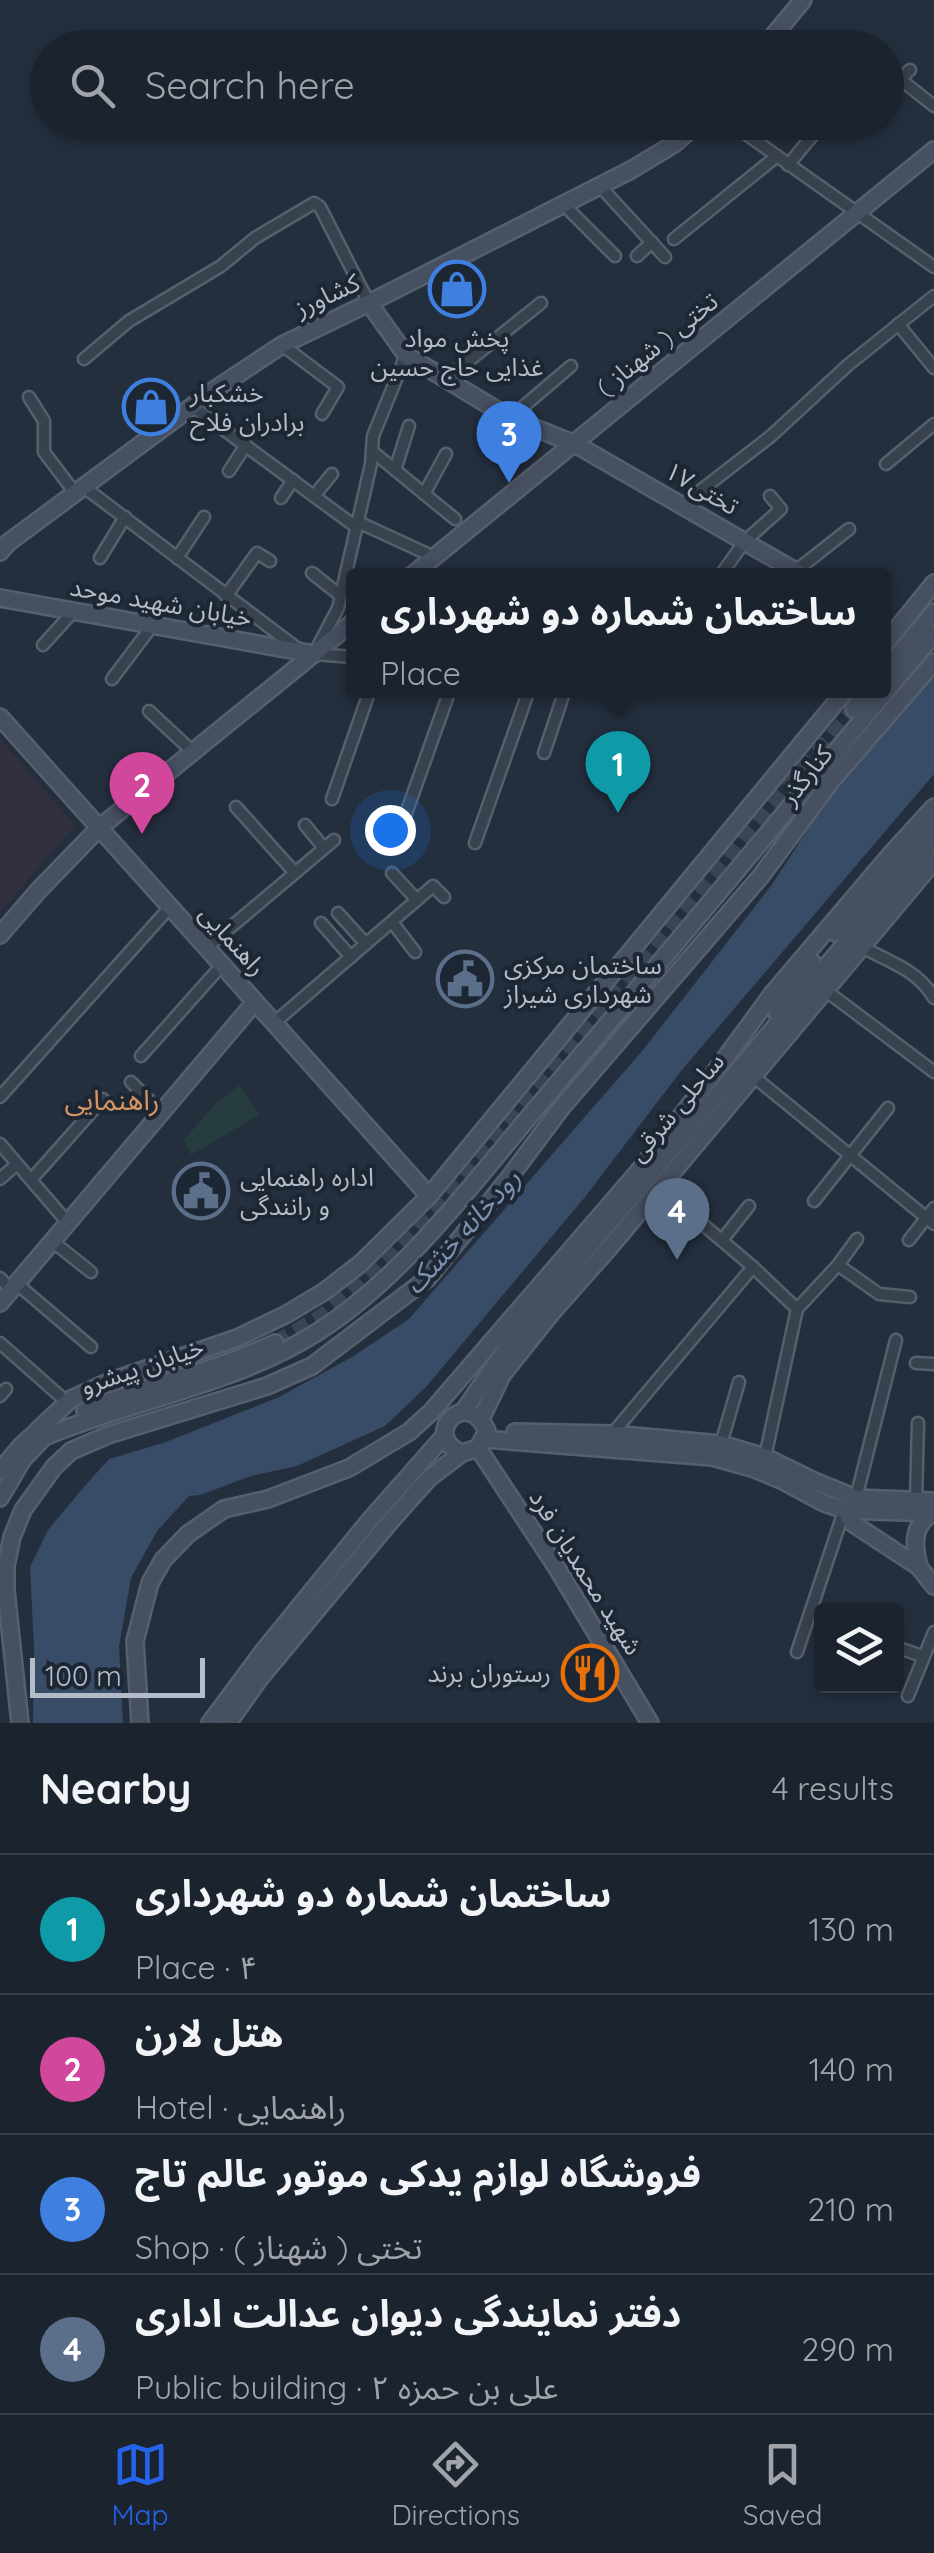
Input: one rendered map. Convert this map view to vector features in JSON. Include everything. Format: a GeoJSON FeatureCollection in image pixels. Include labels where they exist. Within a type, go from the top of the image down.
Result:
{"type":"FeatureCollection","features":[{"type":"Feature","properties":{"kind":"main road"},"geometry":{"type":"LineString","coordinates":[[778,30],[803,0]]}},
{"type":"Feature","properties":{"kind":"main road","name":"کشاورز"},"geometry":{"type":"LineString","coordinates":[[0,552],[192,406],[282,345],[564,205],[660,154],[678,140]]}},
{"type":"Feature","properties":{"kind":"main road","name":"تختی ( شهناز )"},"geometry":{"type":"LineString","coordinates":[[420,568],[934,150]]}},
{"type":"Feature","properties":{"kind":"main road"},"geometry":{"type":"LineString","coordinates":[[369,304],[406,356]]}},
{"type":"Feature","properties":{"kind":"main road","name":"تختی۱۷"},"geometry":{"type":"LineString","coordinates":[[406,356],[510,418],[575,444],[792,568]]}},
{"type":"Feature","properties":{"kind":"main road"},"geometry":{"type":"LineString","coordinates":[[891,626],[934,583]]}},
{"type":"Feature","properties":{"kind":"main road","name":"خیابان شهید موحد"},"geometry":{"type":"LineString","coordinates":[[0,598],[309,653]]}},
{"type":"Feature","properties":{"kind":"main road"},"geometry":{"type":"LineString","coordinates":[[891,649],[934,598]]}},
{"type":"Feature","properties":{"kind":"main road"},"geometry":{"type":"LineString","coordinates":[[891,664],[934,612]]}},
{"type":"Feature","properties":{"kind":"main road"},"geometry":{"type":"LineString","coordinates":[[0,935],[99,828],[309,653],[346,627]]}},
{"type":"Feature","properties":{"kind":"main road"},"geometry":{"type":"LineString","coordinates":[[891,686],[934,634]]}},
{"type":"Feature","properties":{"kind":"main road","name":"کنارگذر"},"geometry":{"type":"LineString","coordinates":[[761,876],[831,781],[934,662]]}},
{"type":"Feature","properties":{"kind":"main road"},"geometry":{"type":"LineString","coordinates":[[41,1434],[251,1367],[314,1334],[355,1304],[411,1252],[566,1074],[881,698]]}},
{"type":"Feature","properties":{"kind":"main road"},"geometry":{"type":"LineString","coordinates":[[844,703],[832,717],[842,728],[854,730]]}},
{"type":"Feature","properties":{"kind":"main road"},"geometry":{"type":"LineString","coordinates":[[276,1330],[299,1307],[360,1264],[429,1196],[817,725],[844,703]]}},
{"type":"Feature","properties":{"kind":"main road","name":"راهنمایی"},"geometry":{"type":"LineString","coordinates":[[0,718],[429,1196]]}},
{"type":"Feature","properties":{"kind":"main road"},"geometry":{"type":"LineString","coordinates":[[817,725],[832,731],[842,744]]}},
{"type":"Feature","properties":{"kind":"main road"},"geometry":{"type":"LineString","coordinates":[[140,1723],[135,1641],[150,1583],[163,1560],[188,1534],[224,1509],[268,1499],[349,1468],[410,1432],[431,1412],[638,1172],[773,993],[934,807]]}},
{"type":"Feature","properties":{"kind":"main road"},"geometry":{"type":"LineString","coordinates":[[762,1044],[778,1010],[804,971],[934,824]]}},
{"type":"Feature","properties":{"kind":"main road","name":"ساحلی شرقی"},"geometry":{"type":"LineString","coordinates":[[463,1412],[521,1327],[934,839]]}},
{"type":"Feature","properties":{"kind":"main road","name":"ساحلی شرقی"},"geometry":{"type":"LineString","coordinates":[[228,1723],[350,1567],[429,1478],[478,1438],[502,1375],[934,862]]}},
{"type":"Feature","properties":{"kind":"main road"},"geometry":{"type":"LineString","coordinates":[[566,1074],[590,1058],[728,902],[761,876]]}},
{"type":"Feature","properties":{"kind":"main road"},"geometry":{"type":"LineString","coordinates":[[20,1723],[6,1566],[23,1510],[54,1467],[71,1451],[108,1435],[267,1386],[312,1366],[428,1278],[562,1107],[761,876]]}},
{"type":"Feature","properties":{"kind":"main road"},"geometry":{"type":"LineString","coordinates":[[7,1289],[68,1223],[255,1002]]}},
{"type":"Feature","properties":{"kind":"main road"},"geometry":{"type":"LineString","coordinates":[[299,1307],[300,1325],[314,1334]]}},
{"type":"Feature","properties":{"kind":"main road"},"geometry":{"type":"LineString","coordinates":[[41,1434],[71,1399],[108,1382],[237,1338],[276,1330],[295,1329],[296,1344]]}},
{"type":"Feature","properties":{"kind":"main road","name":"خیابان پیشرو"},"geometry":{"type":"LineString","coordinates":[[0,1472],[21,1446],[76,1414],[245,1358],[276,1330]]}},
{"type":"Feature","properties":{"kind":"main road"},"geometry":{"type":"LineString","coordinates":[[210,1723],[265,1649],[444,1435],[447,1422],[457,1413],[476,1415],[478,1438]]}},
{"type":"Feature","properties":{"kind":"main road","name":"خیابان پیشرو"},"geometry":{"type":"LineString","coordinates":[[0,1498],[41,1434]]}},
{"type":"Feature","properties":{"kind":"main road"},"geometry":{"type":"LineString","coordinates":[[444,1435],[450,1447],[478,1438],[612,1434],[721,1444],[765,1457],[850,1504],[916,1500],[934,1509]]}},
{"type":"Feature","properties":{"kind":"main road"},"geometry":{"type":"LineString","coordinates":[[478,1438],[712,1457],[752,1468],[824,1503],[934,1509]]}},
{"type":"Feature","properties":{"kind":"main road","name":"شهید محمدیان فرد"},"geometry":{"type":"LineString","coordinates":[[478,1438],[650,1723]]}},
{"type":"Feature","properties":{"kind":"main road"},"geometry":{"type":"LineString","coordinates":[[850,1504],[852,1523],[919,1567],[934,1586]]}},
{"type":"Feature","properties":{"kind":"main road"},"geometry":{"type":"LineString","coordinates":[[919,1567],[914,1547],[916,1534],[922,1519],[934,1509]]}},
{"type":"Feature","properties":{"kind":"street"},"geometry":{"type":"LineString","coordinates":[[904,76],[910,70]]}},
{"type":"Feature","properties":{"kind":"street"},"geometry":{"type":"LineString","coordinates":[[904,83],[934,106]]}},
{"type":"Feature","properties":{"kind":"street"},"geometry":{"type":"LineString","coordinates":[[754,140],[934,267]]}},
{"type":"Feature","properties":{"kind":"street"},"geometry":{"type":"LineString","coordinates":[[788,165],[809,140]]}},
{"type":"Feature","properties":{"kind":"street"},"geometry":{"type":"LineString","coordinates":[[674,239],[777,156]]}},
{"type":"Feature","properties":{"kind":"street"},"geometry":{"type":"LineString","coordinates":[[600,186],[665,257]]}},
{"type":"Feature","properties":{"kind":"street"},"geometry":{"type":"LineString","coordinates":[[84,359],[129,321],[221,266],[255,238],[314,203],[369,304]]}},
{"type":"Feature","properties":{"kind":"street"},"geometry":{"type":"LineString","coordinates":[[564,205],[614,256]]}},
{"type":"Feature","properties":{"kind":"street"},"geometry":{"type":"LineString","coordinates":[[638,256],[652,242]]}},
{"type":"Feature","properties":{"kind":"street"},"geometry":{"type":"LineString","coordinates":[[682,505],[771,436],[848,365],[934,296]]}},
{"type":"Feature","properties":{"kind":"street"},"geometry":{"type":"LineString","coordinates":[[446,380],[541,302]]}},
{"type":"Feature","properties":{"kind":"street"},"geometry":{"type":"LineString","coordinates":[[898,324],[934,368]]}},
{"type":"Feature","properties":{"kind":"street"},"geometry":{"type":"LineString","coordinates":[[282,345],[338,387],[322,414]]}},
{"type":"Feature","properties":{"kind":"street"},"geometry":{"type":"LineString","coordinates":[[347,568],[373,436],[406,356]]}},
{"type":"Feature","properties":{"kind":"street"},"geometry":{"type":"LineString","coordinates":[[510,418],[571,366]]}},
{"type":"Feature","properties":{"kind":"street"},"geometry":{"type":"LineString","coordinates":[[28,397],[44,421],[44,452],[79,490],[125,518],[226,596],[309,653],[346,656]]}},
{"type":"Feature","properties":{"kind":"street"},"geometry":{"type":"LineString","coordinates":[[192,406],[357,525],[434,556]]}},
{"type":"Feature","properties":{"kind":"street"},"geometry":{"type":"LineString","coordinates":[[886,464],[934,424]]}},
{"type":"Feature","properties":{"kind":"street"},"geometry":{"type":"LineString","coordinates":[[395,470],[410,426]]}},
{"type":"Feature","properties":{"kind":"street"},"geometry":{"type":"LineString","coordinates":[[229,470],[246,445]]}},
{"type":"Feature","properties":{"kind":"street"},"geometry":{"type":"LineString","coordinates":[[372,450],[455,519]]}},
{"type":"Feature","properties":{"kind":"street"},"geometry":{"type":"LineString","coordinates":[[424,494],[446,454]]}},
{"type":"Feature","properties":{"kind":"street"},"geometry":{"type":"LineString","coordinates":[[314,496],[332,474]]}},
{"type":"Feature","properties":{"kind":"street"},"geometry":{"type":"LineString","coordinates":[[281,498],[293,480]]}},
{"type":"Feature","properties":{"kind":"street"},"geometry":{"type":"LineString","coordinates":[[726,568],[745,541],[781,509],[770,496]]}},
{"type":"Feature","properties":{"kind":"street"},"geometry":{"type":"LineString","coordinates":[[178,558],[204,517]]}},
{"type":"Feature","properties":{"kind":"street"},"geometry":{"type":"LineString","coordinates":[[100,558],[125,518]]}},
{"type":"Feature","properties":{"kind":"street"},"geometry":{"type":"LineString","coordinates":[[807,568],[849,530]]}},
{"type":"Feature","properties":{"kind":"street"},"geometry":{"type":"LineString","coordinates":[[226,596],[258,553],[270,561]]}},
{"type":"Feature","properties":{"kind":"street"},"geometry":{"type":"LineString","coordinates":[[312,573],[341,596]]}},
{"type":"Feature","properties":{"kind":"street"},"geometry":{"type":"LineString","coordinates":[[309,653],[338,608],[346,574]]}},
{"type":"Feature","properties":{"kind":"street"},"geometry":{"type":"LineString","coordinates":[[43,645],[73,612]]}},
{"type":"Feature","properties":{"kind":"street"},"geometry":{"type":"LineString","coordinates":[[112,679],[152,626]]}},
{"type":"Feature","properties":{"kind":"street"},"geometry":{"type":"LineString","coordinates":[[332,799],[367,698]]}},
{"type":"Feature","properties":{"kind":"street"},"geometry":{"type":"LineString","coordinates":[[403,822],[447,698]]}},
{"type":"Feature","properties":{"kind":"street"},"geometry":{"type":"LineString","coordinates":[[475,843],[527,698]]}},
{"type":"Feature","properties":{"kind":"street"},"geometry":{"type":"LineString","coordinates":[[544,752],[562,698]]}},
{"type":"Feature","properties":{"kind":"street"},"geometry":{"type":"LineString","coordinates":[[149,711],[193,752]]}},
{"type":"Feature","properties":{"kind":"street"},"geometry":{"type":"LineString","coordinates":[[236,807],[294,873]]}},
{"type":"Feature","properties":{"kind":"street"},"geometry":{"type":"LineString","coordinates":[[305,825],[324,848]]}},
{"type":"Feature","properties":{"kind":"street"},"geometry":{"type":"LineString","coordinates":[[206,948],[334,840]]}},
{"type":"Feature","properties":{"kind":"street"},"geometry":{"type":"LineString","coordinates":[[392,873],[417,900]]}},
{"type":"Feature","properties":{"kind":"street"},"geometry":{"type":"LineString","coordinates":[[274,1023],[433,886],[444,896]]}},
{"type":"Feature","properties":{"kind":"street"},"geometry":{"type":"LineString","coordinates":[[0,1097],[170,907]]}},
{"type":"Feature","properties":{"kind":"street"},"geometry":{"type":"LineString","coordinates":[[338,913],[366,944]]}},
{"type":"Feature","properties":{"kind":"street"},"geometry":{"type":"LineString","coordinates":[[392,922],[415,952]]}},
{"type":"Feature","properties":{"kind":"street"},"geometry":{"type":"LineString","coordinates":[[322,923],[350,957]]}},
{"type":"Feature","properties":{"kind":"street"},"geometry":{"type":"LineString","coordinates":[[861,946],[910,971],[925,983],[934,998]]}},
{"type":"Feature","properties":{"kind":"street"},"geometry":{"type":"LineString","coordinates":[[141,1056],[222,965]]}},
{"type":"Feature","properties":{"kind":"street"},"geometry":{"type":"LineString","coordinates":[[824,990],[934,1072]]}},
{"type":"Feature","properties":{"kind":"street"},"geometry":{"type":"LineString","coordinates":[[753,1076],[931,1217],[909,1240]]}},
{"type":"Feature","properties":{"kind":"street"},"geometry":{"type":"LineString","coordinates":[[131,1082],[162,1112]]}},
{"type":"Feature","properties":{"kind":"street"},"geometry":{"type":"LineString","coordinates":[[31,1180],[103,1099]]}},
{"type":"Feature","properties":{"kind":"street"},"geometry":{"type":"LineString","coordinates":[[814,1200],[888,1108]]}},
{"type":"Feature","properties":{"kind":"street"},"geometry":{"type":"LineString","coordinates":[[0,1144],[68,1223]]}},
{"type":"Feature","properties":{"kind":"street"},"geometry":{"type":"LineString","coordinates":[[0,1179],[18,1164]]}},
{"type":"Feature","properties":{"kind":"street"},"geometry":{"type":"LineString","coordinates":[[660,1188],[753,1266],[796,1309]]}},
{"type":"Feature","properties":{"kind":"street"},"geometry":{"type":"LineString","coordinates":[[722,1240],[749,1206]]}},
{"type":"Feature","properties":{"kind":"street"},"geometry":{"type":"LineString","coordinates":[[765,1457],[796,1309],[838,1266],[857,1239]]}},
{"type":"Feature","properties":{"kind":"street"},"geometry":{"type":"LineString","coordinates":[[52,1241],[91,1272]]}},
{"type":"Feature","properties":{"kind":"street"},"geometry":{"type":"LineString","coordinates":[[612,1434],[753,1266]]}},
{"type":"Feature","properties":{"kind":"street"},"geometry":{"type":"LineString","coordinates":[[838,1266],[879,1294],[910,1297]]}},
{"type":"Feature","properties":{"kind":"street"},"geometry":{"type":"LineString","coordinates":[[7,1289],[91,1347]]}},
{"type":"Feature","properties":{"kind":"street"},"geometry":{"type":"LineString","coordinates":[[798,1652],[850,1504],[896,1340]]}},
{"type":"Feature","properties":{"kind":"street"},"geometry":{"type":"LineString","coordinates":[[0,1343],[60,1396]]}},
{"type":"Feature","properties":{"kind":"street"},"geometry":{"type":"LineString","coordinates":[[916,1363],[934,1364]]}},
{"type":"Feature","properties":{"kind":"street"},"geometry":{"type":"LineString","coordinates":[[721,1444],[739,1382]]}},
{"type":"Feature","properties":{"kind":"street"},"geometry":{"type":"LineString","coordinates":[[916,1500],[918,1423]]}},
{"type":"Feature","properties":{"kind":"street"},"geometry":{"type":"LineString","coordinates":[[808,1617],[814,1619]]}},
{"type":"Feature","properties":{"kind":"street"},"geometry":{"type":"LineString","coordinates":[[908,1696],[934,1632]]}},
{"type":"Feature","properties":{"kind":"street"},"geometry":{"type":"LineString","coordinates":[[904,1650],[922,1656]]}},
{"type":"Feature","properties":{"kind":"shaded area"},"geometry":{"type":"Polygon","coordinates":[[[0,739],[75,825],[0,912],[0,739]]]}},
{"type":"Feature","properties":{"kind":"green space"},"geometry":{"type":"Polygon","coordinates":[[[240,1085],[259,1115],[191,1155],[184,1140],[217,1102],[240,1085]]]}},
{"type":"Feature","properties":{"kind":"water"},"geometry":{"type":"Polygon","coordinates":[[[934,672],[934,774],[681,1071],[585,1197],[426,1387],[385,1426],[297,1466],[189,1496],[157,1531],[131,1578],[119,1646],[123,1723],[33,1723],[30,1567],[48,1530],[83,1488],[109,1459],[166,1442],[279,1397],[352,1357],[409,1319],[643,1050],[771,886],[834,789],[934,672]]]}},
{"type":"Feature","properties":{"kind":"tunnel"},"geometry":{"type":"LineString","coordinates":[[275,1343],[320,1317],[389,1256],[533,1093],[854,709]]}},
{"type":"Feature","properties":{"kind":"place","name":"پخش مواد غذایی حاج حسین"},"geometry":{"type":"Point","coordinates":[457,289]}},
{"type":"Feature","properties":{"kind":"place","name":"خشکبار برادران فلاح"},"geometry":{"type":"Point","coordinates":[151,407]}},
{"type":"Feature","properties":{"kind":"place","name":"فروشگاه لوازم یدکی موتور عالم تاج"},"geometry":{"type":"Point","coordinates":[509,483]}},
{"type":"Feature","properties":{"kind":"place","name":"ساختمان شماره دو شهرداری"},"geometry":{"type":"Point","coordinates":[618,813]}},
{"type":"Feature","properties":{"kind":"place","name":"هتل لارن"},"geometry":{"type":"Point","coordinates":[142,834]}},
{"type":"Feature","properties":{"kind":"place","name":"ساختمان مرکزی شهرداری شیراز"},"geometry":{"type":"Point","coordinates":[465,979]}},
{"type":"Feature","properties":{"kind":"place","name":"اداره راهنمایی و رانندگی"},"geometry":{"type":"Point","coordinates":[201,1191]}},
{"type":"Feature","properties":{"kind":"place","name":"دفتر نمایندگی دیوان عدالت اداری"},"geometry":{"type":"Point","coordinates":[677,1260]}},
{"type":"Feature","properties":{"kind":"place","name":"رستوران برند"},"geometry":{"type":"Point","coordinates":[590,1673]}},
{"type":"Feature","properties":{"kind":"district","name":"راهنمایی"},"geometry":{"type":"Point","coordinates":[112,1100]}},
{"type":"Feature","properties":{"kind":"water label","name":"رودخانه خشک"},"geometry":{"type":"Point","coordinates":[462,1231]}}]}
